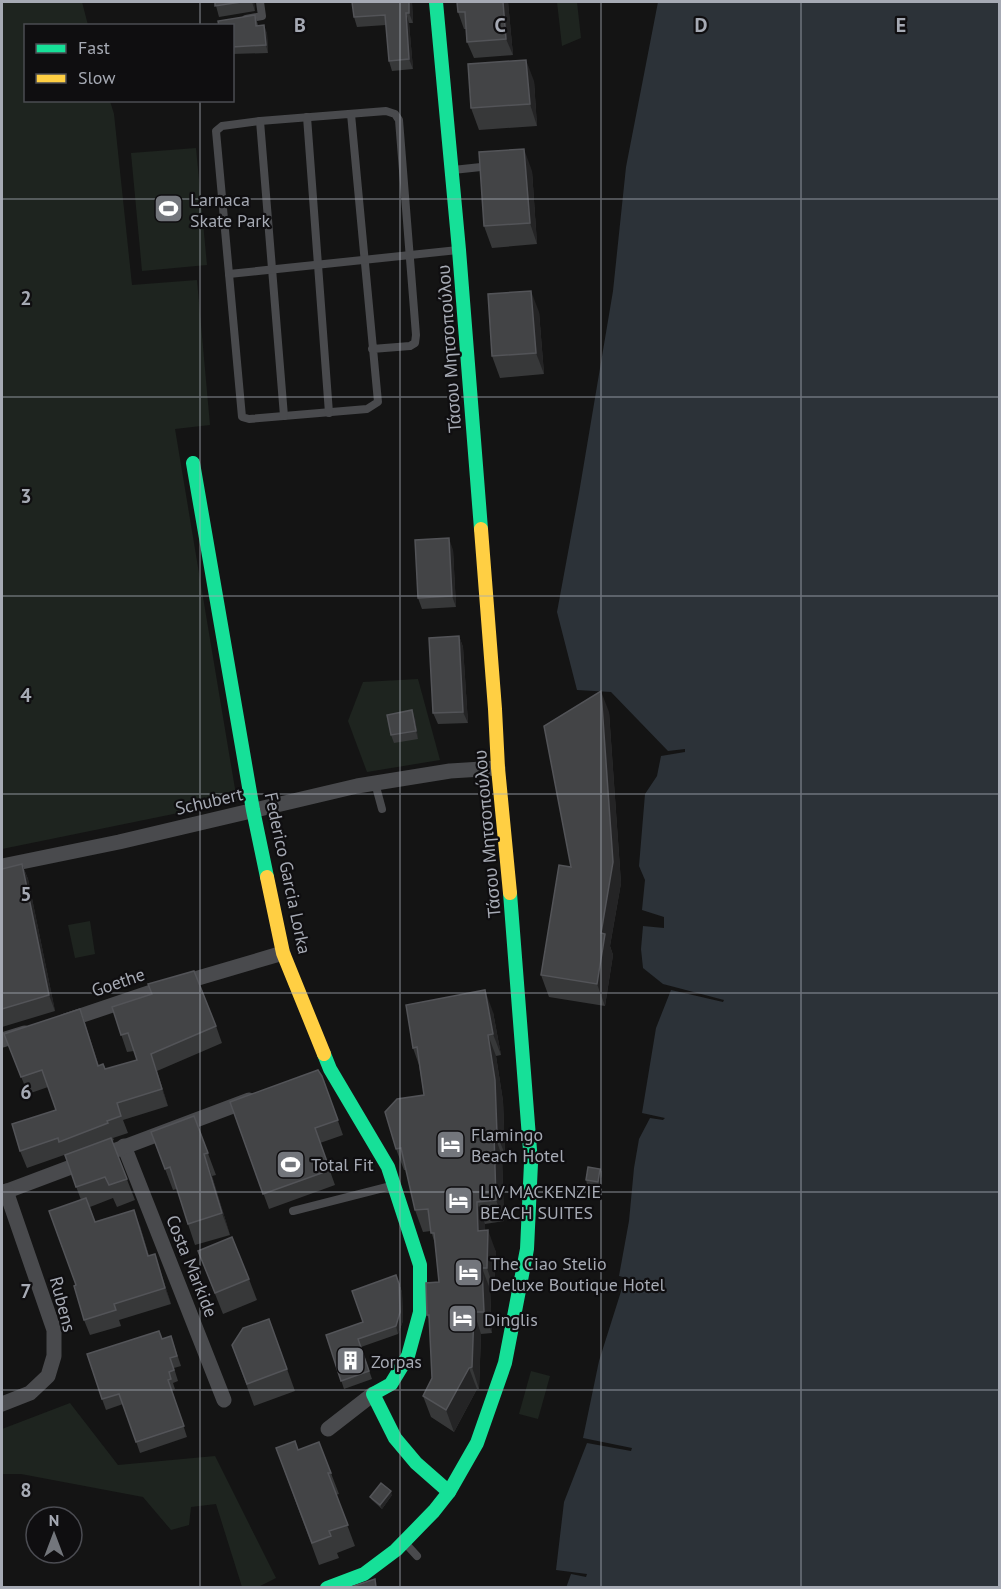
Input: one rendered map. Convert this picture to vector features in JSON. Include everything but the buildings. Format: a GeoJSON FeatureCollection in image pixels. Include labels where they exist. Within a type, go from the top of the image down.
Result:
{"type":"FeatureCollection","features":[{"type":"Feature","properties":{"kind":"street","name":"Τάσου Μητσοπούλου"},"geometry":{"type":"LineString","coordinates":[[327,1587],[364,1574],[404,1542],[449,1492],[477,1443],[505,1363],[527,1249],[531,1163],[511,899],[498,768],[459,250],[436,2]]}},
{"type":"Feature","properties":{"kind":"street","name":"Federico Garcia Lorka"},"geometry":{"type":"LineString","coordinates":[[193,463],[253,810],[294,996],[325,1071],[388,1167],[420,1265],[420,1312],[408,1356],[391,1384],[373,1394],[328,1430]]}},
{"type":"Feature","properties":{"kind":"street","name":"Schubert"},"geometry":{"type":"LineString","coordinates":[[2,866],[119,842],[375,783],[450,771],[498,768]]}},
{"type":"Feature","properties":{"kind":"street","name":"Goethe"},"geometry":{"type":"LineString","coordinates":[[2,1040],[154,990],[283,952]]}},
{"type":"Feature","properties":{"kind":"street"},"geometry":{"type":"LineString","coordinates":[[4,1192],[264,1094]]}},
{"type":"Feature","properties":{"kind":"street","name":"Costa Markide"},"geometry":{"type":"LineString","coordinates":[[124,1146],[224,1400]]}},
{"type":"Feature","properties":{"kind":"street","name":"Rubens"},"geometry":{"type":"LineString","coordinates":[[2,1404],[30,1393],[48,1376],[54,1356],[54,1330],[4,1192]]}},
{"type":"Feature","properties":{"kind":"street"},"geometry":{"type":"LineString","coordinates":[[373,1394],[395,1438],[416,1464],[449,1492]]}},
{"type":"Feature","properties":{"kind":"lane"},"geometry":{"type":"LineString","coordinates":[[241,20],[262,16],[260,2]]}},
{"type":"Feature","properties":{"kind":"lane"},"geometry":{"type":"LineString","coordinates":[[351,114],[372,349],[378,402],[367,409],[249,419],[242,417],[216,131],[222,126],[260,121],[386,111],[394,114],[399,120],[416,335],[415,343],[410,346],[372,349]]}},
{"type":"Feature","properties":{"kind":"lane"},"geometry":{"type":"LineString","coordinates":[[307,117],[328,412]]}},
{"type":"Feature","properties":{"kind":"lane"},"geometry":{"type":"LineString","coordinates":[[260,121],[284,416]]}},
{"type":"Feature","properties":{"kind":"lane"},"geometry":{"type":"LineString","coordinates":[[452,170],[481,167]]}},
{"type":"Feature","properties":{"kind":"lane"},"geometry":{"type":"LineString","coordinates":[[229,274],[459,250]]}},
{"type":"Feature","properties":{"kind":"lane"},"geometry":{"type":"LineString","coordinates":[[375,783],[382,809]]}},
{"type":"Feature","properties":{"kind":"lane"},"geometry":{"type":"LineString","coordinates":[[293,1211],[394,1186]]}},
{"type":"Feature","properties":{"kind":"lane"},"geometry":{"type":"LineString","coordinates":[[404,1542],[417,1556]]}},
{"type":"Feature","properties":{"kind":"shaded area"},"geometry":{"type":"Polygon","coordinates":[[[2,2],[82,2],[88,24],[24,24],[24,102],[110,102],[114,114],[132,285],[197,280],[210,425],[175,429],[237,801],[2,849],[2,2]]]}},
{"type":"Feature","properties":{"kind":"shaded area"},"geometry":{"type":"Polygon","coordinates":[[[557,2],[577,2],[581,38],[562,46],[557,2]]]}},
{"type":"Feature","properties":{"kind":"shaded area"},"geometry":{"type":"Polygon","coordinates":[[[658,2],[999,2],[999,1587],[566,1588],[571,1574],[586,1577],[587,1574],[556,1570],[564,1502],[587,1443],[631,1451],[632,1448],[583,1438],[599,1361],[624,1282],[640,1283],[619,1276],[629,1221],[639,1139],[650,1118],[663,1120],[665,1118],[642,1113],[656,1028],[671,990],[723,1002],[724,1000],[663,984],[643,968],[641,949],[643,926],[664,928],[664,917],[642,910],[645,880],[639,866],[645,794],[657,776],[661,756],[685,752],[685,749],[668,751],[611,692],[577,690],[557,612],[613,291],[626,167],[658,2]]]}},
{"type":"Feature","properties":{"kind":"shaded area","name":"Larnaca Skate Park"},"geometry":{"type":"Polygon","coordinates":[[[196,148],[207,265],[142,271],[131,153],[196,148]]]}},
{"type":"Feature","properties":{"kind":"shaded area"},"geometry":{"type":"Polygon","coordinates":[[[418,679],[440,760],[367,772],[348,721],[363,682],[418,679]]]}},
{"type":"Feature","properties":{"kind":"shaded area"},"geometry":{"type":"Polygon","coordinates":[[[90,921],[95,954],[75,958],[68,925],[90,921]]]}},
{"type":"Feature","properties":{"kind":"shaded area"},"geometry":{"type":"Polygon","coordinates":[[[531,1371],[550,1376],[538,1419],[519,1414],[531,1371]]]}},
{"type":"Feature","properties":{"kind":"shaded area"},"geometry":{"type":"Polygon","coordinates":[[[70,1403],[118,1465],[215,1456],[276,1578],[258,1587],[242,1587],[216,1504],[191,1507],[189,1525],[171,1530],[143,1497],[21,1474],[2,1474],[2,1429],[70,1403]]]}},
{"type":"Feature","properties":{"kind":"traffic: fast"},"geometry":{"type":"LineString","coordinates":[[436,2],[459,250],[481,529]]}},
{"type":"Feature","properties":{"kind":"traffic: fast"},"geometry":{"type":"LineString","coordinates":[[193,463],[253,810],[267,877]]}},
{"type":"Feature","properties":{"kind":"traffic: fast"},"geometry":{"type":"LineString","coordinates":[[327,1588],[364,1574],[396,1550],[434,1511],[449,1492],[477,1443],[505,1363],[527,1249],[531,1163],[510,893]]}},
{"type":"Feature","properties":{"kind":"traffic: fast"},"geometry":{"type":"LineString","coordinates":[[324,1054],[330,1069],[388,1167],[420,1265],[420,1312],[408,1356],[391,1384],[373,1394],[395,1438],[416,1463],[449,1492]]}},
{"type":"Feature","properties":{"kind":"traffic: slow"},"geometry":{"type":"LineString","coordinates":[[481,529],[498,768],[510,893]]}},
{"type":"Feature","properties":{"kind":"traffic: slow"},"geometry":{"type":"LineString","coordinates":[[267,877],[283,953],[324,1054]]}},
{"type":"Feature","properties":{"kind":"place","name":"Larnaca Skate Park"},"geometry":{"type":"Point","coordinates":[169,209]}},
{"type":"Feature","properties":{"kind":"place","name":"Flamingo Beach Hotel"},"geometry":{"type":"Point","coordinates":[450,1144]}},
{"type":"Feature","properties":{"kind":"place","name":"Total Fit"},"geometry":{"type":"Point","coordinates":[290,1164]}},
{"type":"Feature","properties":{"kind":"place","name":"LIV MACKENZIE BEACH SUITES"},"geometry":{"type":"Point","coordinates":[459,1201]}},
{"type":"Feature","properties":{"kind":"place","name":"The Ciao Stelio Deluxe Boutique Hotel"},"geometry":{"type":"Point","coordinates":[469,1273]}},
{"type":"Feature","properties":{"kind":"place","name":"Dinglis"},"geometry":{"type":"Point","coordinates":[463,1319]}},
{"type":"Feature","properties":{"kind":"place","name":"Zorpas"},"geometry":{"type":"Point","coordinates":[350,1361]}}]}
